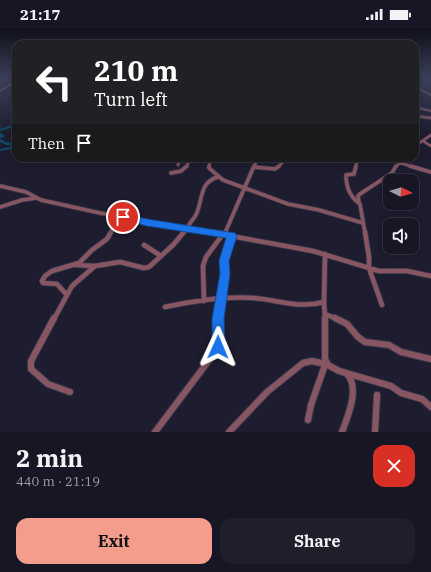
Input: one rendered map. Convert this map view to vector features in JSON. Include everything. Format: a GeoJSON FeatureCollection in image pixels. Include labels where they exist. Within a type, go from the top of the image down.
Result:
{"type":"FeatureCollection","features":[{"type":"Feature","properties":{"kind":"street"},"geometry":{"type":"LineString","coordinates":[[419,108],[431,111]]}},
{"type":"Feature","properties":{"kind":"street"},"geometry":{"type":"LineString","coordinates":[[419,116],[431,118]]}},
{"type":"Feature","properties":{"kind":"street"},"geometry":{"type":"LineString","coordinates":[[419,144],[431,135]]}},
{"type":"Feature","properties":{"kind":"street"},"geometry":{"type":"LineString","coordinates":[[423,142],[431,146]]}},
{"type":"Feature","properties":{"kind":"street"},"geometry":{"type":"LineString","coordinates":[[171,173],[182,172],[188,162]]}},
{"type":"Feature","properties":{"kind":"street"},"geometry":{"type":"LineString","coordinates":[[210,162],[209,168],[218,177],[244,188],[288,204],[322,211],[363,223]]}},
{"type":"Feature","properties":{"kind":"street"},"geometry":{"type":"LineString","coordinates":[[204,301],[202,266],[206,257],[224,234],[256,162]]}},
{"type":"Feature","properties":{"kind":"street"},"geometry":{"type":"LineString","coordinates":[[356,162],[354,174],[347,175],[345,178],[353,199],[359,203]]}},
{"type":"Feature","properties":{"kind":"street"},"geometry":{"type":"LineString","coordinates":[[382,305],[369,268],[369,256],[358,197],[360,194],[392,173],[398,162],[431,172]]}},
{"type":"Feature","properties":{"kind":"street"},"geometry":{"type":"LineString","coordinates":[[254,167],[274,169],[282,163]]}},
{"type":"Feature","properties":{"kind":"street"},"geometry":{"type":"LineString","coordinates":[[66,294],[57,284],[43,283],[42,280],[49,272],[76,265],[95,266],[120,262],[145,268],[161,256],[174,244],[196,212],[202,189],[208,180],[218,177]]}},
{"type":"Feature","properties":{"kind":"street"},"geometry":{"type":"LineString","coordinates":[[0,186],[26,192],[37,198],[147,222],[224,234],[325,254],[382,272],[407,271],[431,276]]}},
{"type":"Feature","properties":{"kind":"street"},"geometry":{"type":"LineString","coordinates":[[0,207],[22,200],[37,198]]}},
{"type":"Feature","properties":{"kind":"street"},"geometry":{"type":"LineString","coordinates":[[76,265],[90,251],[109,238],[114,215]]}},
{"type":"Feature","properties":{"kind":"street"},"geometry":{"type":"LineString","coordinates":[[155,432],[217,349],[219,344],[218,319],[225,274],[224,261],[232,236]]}},
{"type":"Feature","properties":{"kind":"street"},"geometry":{"type":"LineString","coordinates":[[144,245],[161,256]]}},
{"type":"Feature","properties":{"kind":"street"},"geometry":{"type":"LineString","coordinates":[[308,420],[309,406],[314,398],[326,363],[324,302],[325,254]]}},
{"type":"Feature","properties":{"kind":"street"},"geometry":{"type":"LineString","coordinates":[[70,392],[44,383],[31,369],[30,365],[66,294],[77,280],[95,266]]}},
{"type":"Feature","properties":{"kind":"street"},"geometry":{"type":"LineString","coordinates":[[164,307],[221,299],[255,298],[300,306],[311,306],[324,302]]}},
{"type":"Feature","properties":{"kind":"street"},"geometry":{"type":"LineString","coordinates":[[325,314],[347,324],[358,337],[365,342],[390,345],[401,352],[431,360]]}},
{"type":"Feature","properties":{"kind":"street"},"geometry":{"type":"LineString","coordinates":[[230,432],[275,384],[303,363],[312,361],[326,363],[331,367],[347,374],[391,386],[401,393],[422,399],[431,407]]}},
{"type":"Feature","properties":{"kind":"street"},"geometry":{"type":"LineString","coordinates":[[342,432],[347,420],[352,389],[352,381],[347,374]]}},
{"type":"Feature","properties":{"kind":"street"},"geometry":{"type":"LineString","coordinates":[[375,432],[377,395]]}},
{"type":"Feature","properties":{"kind":"waterway"},"geometry":{"type":"LineString","coordinates":[[0,130],[12,127]]}},
{"type":"Feature","properties":{"kind":"waterway"},"geometry":{"type":"LineString","coordinates":[[0,134],[3,136],[0,137]]}},
{"type":"Feature","properties":{"kind":"waterway"},"geometry":{"type":"LineString","coordinates":[[0,140],[7,144],[12,143]]}},
{"type":"Feature","properties":{"kind":"waterway"},"geometry":{"type":"LineString","coordinates":[[0,150],[12,147]]}},
{"type":"Feature","properties":{"kind":"route"},"geometry":{"type":"LineString","coordinates":[[123,217],[232,236],[224,261],[225,274],[218,319],[218,347]]}}]}
